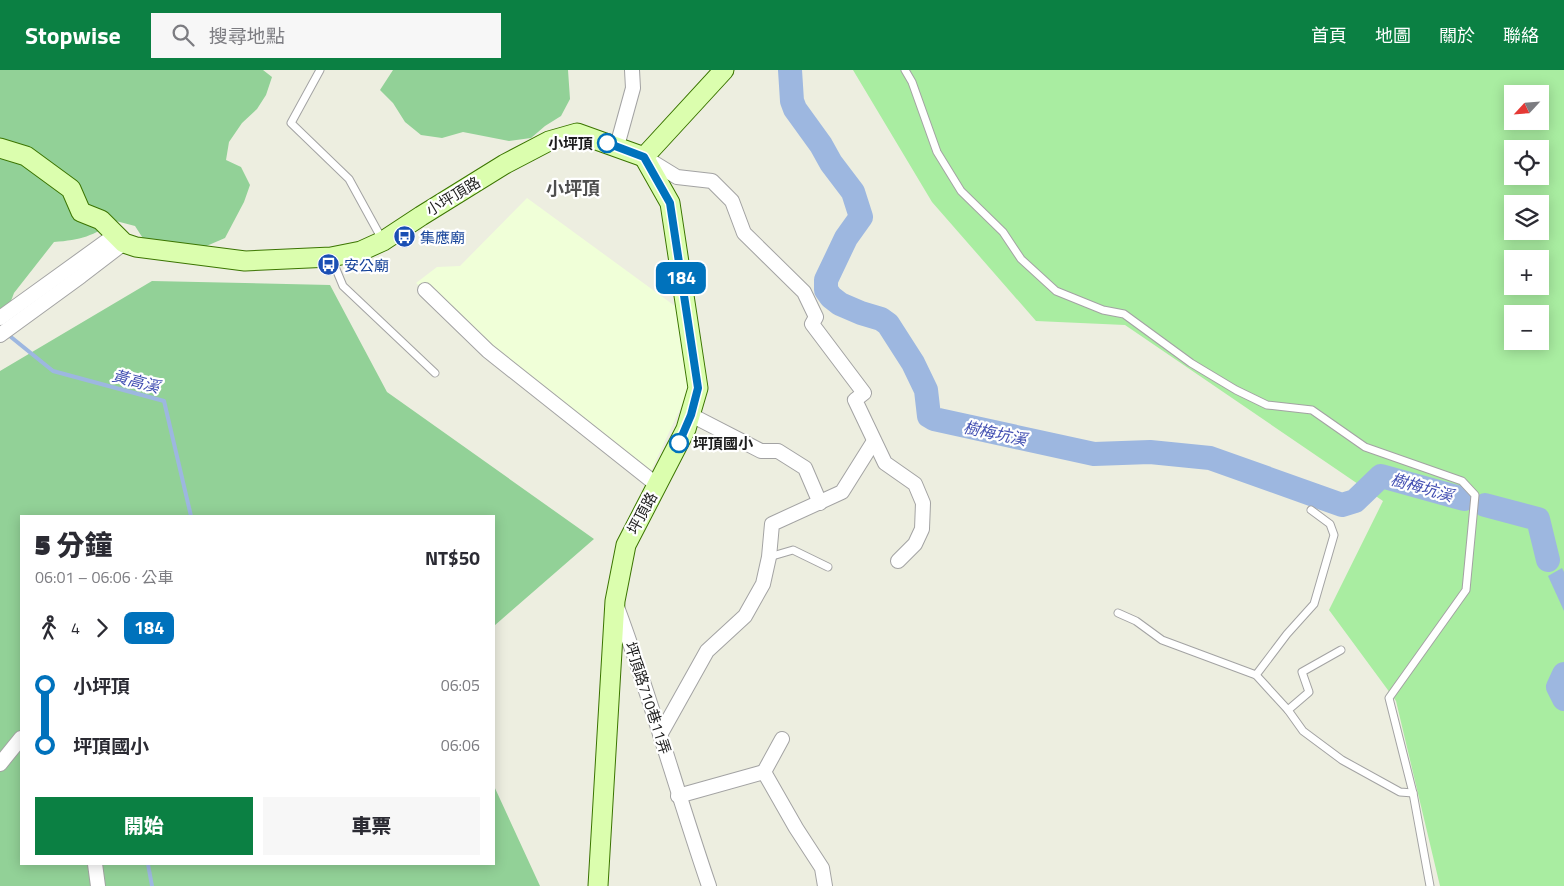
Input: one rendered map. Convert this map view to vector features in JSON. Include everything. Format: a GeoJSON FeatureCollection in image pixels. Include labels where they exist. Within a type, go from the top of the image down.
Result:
{"type":"FeatureCollection","features":[{"type":"Feature","properties":{"kind":"street"},"geometry":{"type":"LineString","coordinates":[[617,146],[633,88],[632,70]]}},
{"type":"Feature","properties":{"kind":"street"},"geometry":{"type":"LineString","coordinates":[[724,70],[644,157],[677,177],[712,182],[732,200],[744,233],[804,292],[816,317],[812,324],[864,393],[855,400],[885,463],[915,484],[923,503],[922,529],[915,544],[898,561]]}},
{"type":"Feature","properties":{"kind":"street","name":"小坪頂路"},"geometry":{"type":"LineString","coordinates":[[119,239],[136,246],[245,261],[331,257],[360,251],[383,241],[488,174],[549,141],[578,133],[644,157]]}},
{"type":"Feature","properties":{"kind":"street"},"geometry":{"type":"LineString","coordinates":[[0,148],[26,156],[71,189],[81,212],[101,220],[119,239]]}},
{"type":"Feature","properties":{"kind":"street","name":"坪頂路"},"geometry":{"type":"LineString","coordinates":[[599,885],[615,601],[626,545],[686,429],[698,388],[670,203],[644,157]]}},
{"type":"Feature","properties":{"kind":"street"},"geometry":{"type":"LineString","coordinates":[[0,318],[119,239]]}},
{"type":"Feature","properties":{"kind":"street"},"geometry":{"type":"LineString","coordinates":[[0,335],[81,276],[119,239]]}},
{"type":"Feature","properties":{"kind":"street"},"geometry":{"type":"LineString","coordinates":[[424,290],[488,351],[657,485]]}},
{"type":"Feature","properties":{"kind":"street"},"geometry":{"type":"LineString","coordinates":[[691,415],[761,451],[778,451],[805,468],[820,503]]}},
{"type":"Feature","properties":{"kind":"street"},"geometry":{"type":"LineString","coordinates":[[660,735],[707,651],[745,616],[764,584],[769,558],[772,524],[842,492],[874,441]]}},
{"type":"Feature","properties":{"kind":"street","name":"坪頂路710巷11弄"},"geometry":{"type":"LineString","coordinates":[[615,601],[635,655],[708,886]]}},
{"type":"Feature","properties":{"kind":"street"},"geometry":{"type":"LineString","coordinates":[[612,646],[635,655]]}},
{"type":"Feature","properties":{"kind":"street"},"geometry":{"type":"LineString","coordinates":[[0,764],[20,739]]}},
{"type":"Feature","properties":{"kind":"street"},"geometry":{"type":"LineString","coordinates":[[678,796],[764,772],[782,739]]}},
{"type":"Feature","properties":{"kind":"street"},"geometry":{"type":"LineString","coordinates":[[764,772],[796,828],[822,868],[825,886]]}},
{"type":"Feature","properties":{"kind":"street"},"geometry":{"type":"LineString","coordinates":[[95,865],[98,886]]}},
{"type":"Feature","properties":{"kind":"lane"},"geometry":{"type":"LineString","coordinates":[[320,70],[291,124],[349,179],[383,241]]}},
{"type":"Feature","properties":{"kind":"lane"},"geometry":{"type":"LineString","coordinates":[[905,70],[912,82],[937,152],[961,191],[1003,232],[1021,259],[1056,291],[1103,310],[1124,314],[1192,363],[1236,390],[1267,405],[1312,410],[1365,447],[1462,481],[1475,495],[1466,590],[1390,698],[1413,793],[1430,886]]}},
{"type":"Feature","properties":{"kind":"lane"},"geometry":{"type":"LineString","coordinates":[[331,257],[343,286],[435,372]]}},
{"type":"Feature","properties":{"kind":"lane"},"geometry":{"type":"LineString","coordinates":[[1256,675],[1287,634],[1314,604],[1334,535],[1330,524],[1311,510]]}},
{"type":"Feature","properties":{"kind":"lane"},"geometry":{"type":"LineString","coordinates":[[769,558],[793,550],[828,567]]}},
{"type":"Feature","properties":{"kind":"lane"},"geometry":{"type":"LineString","coordinates":[[1118,613],[1136,621],[1162,640],[1256,675],[1288,710],[1303,731],[1342,760],[1400,792],[1413,793]]}},
{"type":"Feature","properties":{"kind":"lane"},"geometry":{"type":"LineString","coordinates":[[1288,710],[1309,692],[1302,672],[1341,650]]}},
{"type":"Feature","properties":{"kind":"shaded area","name":"坪頂國小"},"geometry":{"type":"Polygon","coordinates":[[[527,198],[679,309],[689,390],[648,477],[416,283],[437,267],[460,266],[527,198]]]}},
{"type":"Feature","properties":{"kind":"green space"},"geometry":{"type":"Polygon","coordinates":[[[0,70],[263,70],[272,77],[266,95],[257,109],[242,123],[229,142],[226,160],[241,167],[250,185],[244,202],[225,238],[188,254],[146,243],[135,226],[116,221],[86,236],[54,242],[14,293],[0,330],[0,70]]]}},
{"type":"Feature","properties":{"kind":"green space"},"geometry":{"type":"Polygon","coordinates":[[[393,70],[568,70],[570,99],[561,116],[531,138],[509,141],[463,132],[442,138],[421,135],[405,122],[393,103],[380,90],[393,70]]]}},
{"type":"Feature","properties":{"kind":"green space"},"geometry":{"type":"Polygon","coordinates":[[[853,70],[1564,70],[1564,886],[1440,886],[1396,701],[1329,610],[1383,501],[1125,325],[1036,321],[932,202],[853,70]]]}},
{"type":"Feature","properties":{"kind":"green space"},"geometry":{"type":"Polygon","coordinates":[[[152,281],[330,285],[387,392],[594,539],[495,625],[495,515],[20,515],[20,865],[495,865],[495,788],[540,886],[0,886],[0,371],[152,281]]]}},
{"type":"Feature","properties":{"kind":"water"},"geometry":{"type":"Polygon","coordinates":[[[1562,568],[1564,572],[1564,611],[1548,576],[1562,568]]]}},
{"type":"Feature","properties":{"kind":"waterway","name":"樹梅坑溪"},"geometry":{"type":"LineString","coordinates":[[790,70],[792,101],[795,109],[853,192],[861,217],[846,238],[826,280],[826,290],[840,304],[881,319],[888,324],[913,363],[926,390],[929,416],[934,419],[1094,454],[1150,452],[1210,458],[1342,505],[1355,501],[1381,476],[1464,499]]}},
{"type":"Feature","properties":{"kind":"waterway","name":"黃高溪"},"geometry":{"type":"LineString","coordinates":[[6,333],[53,371],[164,401],[191,515]]}},
{"type":"Feature","properties":{"kind":"waterway","name":"樹梅坑溪"},"geometry":{"type":"LineString","coordinates":[[1485,505],[1538,519],[1548,560]]}},
{"type":"Feature","properties":{"kind":"waterway","name":"樹梅坑溪"},"geometry":{"type":"LineString","coordinates":[[1564,674],[1558,687],[1564,699]]}},
{"type":"Feature","properties":{"kind":"waterway","name":"黃高溪"},"geometry":{"type":"LineString","coordinates":[[148,865],[152,886]]}},
{"type":"Feature","properties":{"kind":"bus line","name":"184"},"geometry":{"type":"LineString","coordinates":[[607,143],[644,157],[670,203],[698,388],[691,415],[679,443]]}},
{"type":"Feature","properties":{"kind":"place","name":"小坪頂"},"geometry":{"type":"Point","coordinates":[607,143]}},
{"type":"Feature","properties":{"kind":"place","name":"集應廟"},"geometry":{"type":"Point","coordinates":[404,237]}},
{"type":"Feature","properties":{"kind":"place","name":"安公廟"},"geometry":{"type":"Point","coordinates":[328,265]}},
{"type":"Feature","properties":{"kind":"place","name":"坪頂國小"},"geometry":{"type":"Point","coordinates":[679,443]}},
{"type":"Feature","properties":{"kind":"district","name":"小坪頂"},"geometry":{"type":"Point","coordinates":[573,188]}}]}
